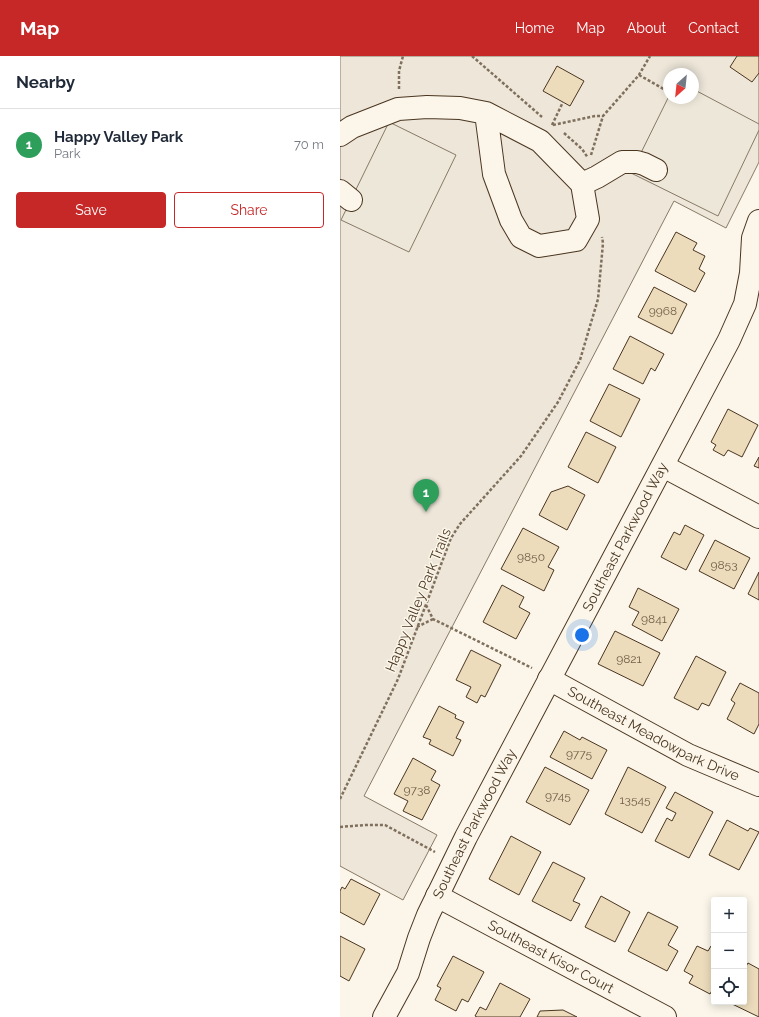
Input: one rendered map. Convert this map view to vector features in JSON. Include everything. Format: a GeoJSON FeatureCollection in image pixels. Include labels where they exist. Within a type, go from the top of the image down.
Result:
{"type":"FeatureCollection","features":[{"type":"Feature","properties":{"kind":"street"},"geometry":{"type":"LineString","coordinates":[[340,136],[352,127],[398,109],[427,107],[460,108],[486,113],[540,141],[582,184],[588,219],[576,240],[539,246],[521,237],[511,220],[494,174],[486,113]]}},
{"type":"Feature","properties":{"kind":"street"},"geometry":{"type":"LineString","coordinates":[[582,184],[622,162],[637,162],[656,170]]}},
{"type":"Feature","properties":{"kind":"street","name":"Southeast Parkwood Way"},"geometry":{"type":"LineString","coordinates":[[384,1017],[408,973],[419,938],[437,896],[466,837],[729,340],[744,304],[751,272],[753,238],[759,221]]}},
{"type":"Feature","properties":{"kind":"street"},"geometry":{"type":"LineString","coordinates":[[663,466],[759,517]]}},
{"type":"Feature","properties":{"kind":"street","name":"Southeast Meadowpark Drive"},"geometry":{"type":"LineString","coordinates":[[549,678],[688,755],[759,785]]}},
{"type":"Feature","properties":{"kind":"street","name":"Southeast Kisor Court"},"geometry":{"type":"LineString","coordinates":[[437,896],[666,1017]]}},
{"type":"Feature","properties":{"kind":"path"},"geometry":{"type":"LineString","coordinates":[[472,56],[522,100],[556,127]]}},
{"type":"Feature","properties":{"kind":"path"},"geometry":{"type":"LineString","coordinates":[[560,129],[582,149],[590,160],[603,116],[639,75],[650,56]]}},
{"type":"Feature","properties":{"kind":"path"},"geometry":{"type":"LineString","coordinates":[[639,75],[663,89]]}},
{"type":"Feature","properties":{"kind":"path"},"geometry":{"type":"LineString","coordinates":[[552,125],[563,102]]}},
{"type":"Feature","properties":{"kind":"path"},"geometry":{"type":"LineString","coordinates":[[552,125],[594,116],[603,116]]}},
{"type":"Feature","properties":{"kind":"path","name":"Happy Valley Park Trails"},"geometry":{"type":"LineString","coordinates":[[340,799],[398,680],[417,627],[454,534],[460,524],[521,456],[558,402],[580,360],[598,299],[603,243],[601,232]]}},
{"type":"Feature","properties":{"kind":"path"},"geometry":{"type":"LineString","coordinates":[[426,604],[433,619],[549,678]]}},
{"type":"Feature","properties":{"kind":"path"},"geometry":{"type":"LineString","coordinates":[[417,627],[433,619]]}},
{"type":"Feature","properties":{"kind":"path"},"geometry":{"type":"LineString","coordinates":[[340,827],[386,825],[435,852],[439,846]]}},
{"type":"Feature","properties":{"kind":"shaded area"},"geometry":{"type":"Polygon","coordinates":[[[340,56],[759,56],[759,162],[726,228],[674,201],[364,796],[437,835],[403,900],[340,866],[340,56]]]}},
{"type":"Feature","properties":{"kind":"shaded area"},"geometry":{"type":"Polygon","coordinates":[[[699,92],[759,124],[759,130],[718,216],[631,173],[665,104],[699,104],[699,92]]]}},
{"type":"Feature","properties":{"kind":"shaded area"},"geometry":{"type":"Polygon","coordinates":[[[389,122],[456,155],[409,252],[341,220],[389,122]]]}},
{"type":"Feature","properties":{"kind":"building"},"geometry":{"type":"Polygon","coordinates":[[[737,56],[759,56],[759,73],[752,82],[730,67],[737,56]]]}},
{"type":"Feature","properties":{"kind":"building"},"geometry":{"type":"Polygon","coordinates":[[[557,66],[584,81],[570,106],[543,91],[557,66]]]}},
{"type":"Feature","properties":{"kind":"building"},"geometry":{"type":"Polygon","coordinates":[[[676,232],[697,243],[693,250],[705,256],[699,269],[705,273],[695,292],[655,271],[676,232]]]}},
{"type":"Feature","properties":{"kind":"building"},"geometry":{"type":"Polygon","coordinates":[[[654,287],[687,304],[672,334],[638,317],[654,287]]]}},
{"type":"Feature","properties":{"kind":"building"},"geometry":{"type":"Polygon","coordinates":[[[630,336],[664,354],[655,371],[651,368],[643,384],[613,369],[630,336]]]}},
{"type":"Feature","properties":{"kind":"building"},"geometry":{"type":"Polygon","coordinates":[[[609,384],[640,399],[621,437],[590,421],[609,384]]]}},
{"type":"Feature","properties":{"kind":"building"},"geometry":{"type":"Polygon","coordinates":[[[728,409],[758,425],[742,457],[728,450],[724,456],[713,450],[716,445],[711,442],[728,409]]]}},
{"type":"Feature","properties":{"kind":"building"},"geometry":{"type":"Polygon","coordinates":[[[586,432],[616,447],[598,483],[568,467],[586,432]]]}},
{"type":"Feature","properties":{"kind":"building"},"geometry":{"type":"Polygon","coordinates":[[[759,457],[759,468],[754,466],[759,457]]]}},
{"type":"Feature","properties":{"kind":"building"},"geometry":{"type":"Polygon","coordinates":[[[568,486],[585,495],[567,530],[539,515],[551,492],[568,486]]]}},
{"type":"Feature","properties":{"kind":"building"},"geometry":{"type":"Polygon","coordinates":[[[685,525],[704,535],[686,570],[661,557],[674,532],[680,535],[685,525]]]}},
{"type":"Feature","properties":{"kind":"building"},"geometry":{"type":"Polygon","coordinates":[[[523,528],[559,547],[548,567],[554,570],[544,591],[501,569],[523,528]]]}},
{"type":"Feature","properties":{"kind":"building"},"geometry":{"type":"Polygon","coordinates":[[[715,540],[750,558],[734,589],[699,571],[715,540]]]}},
{"type":"Feature","properties":{"kind":"building"},"geometry":{"type":"Polygon","coordinates":[[[759,572],[759,600],[748,594],[759,572]]]}},
{"type":"Feature","properties":{"kind":"building"},"geometry":{"type":"Polygon","coordinates":[[[502,585],[524,597],[519,607],[530,613],[516,639],[483,622],[502,585]]]}},
{"type":"Feature","properties":{"kind":"building"},"geometry":{"type":"Polygon","coordinates":[[[638,588],[679,609],[662,641],[632,625],[639,612],[629,607],[638,588]]]}},
{"type":"Feature","properties":{"kind":"building"},"geometry":{"type":"Polygon","coordinates":[[[615,631],[660,653],[643,686],[598,664],[615,631]]]}},
{"type":"Feature","properties":{"kind":"building"},"geometry":{"type":"Polygon","coordinates":[[[471,650],[501,665],[485,697],[481,695],[477,703],[466,697],[471,687],[456,680],[471,650]]]}},
{"type":"Feature","properties":{"kind":"building"},"geometry":{"type":"Polygon","coordinates":[[[696,656],[726,672],[709,706],[702,703],[698,710],[674,698],[696,656]]]}},
{"type":"Feature","properties":{"kind":"building"},"geometry":{"type":"Polygon","coordinates":[[[740,683],[759,693],[759,724],[754,734],[727,719],[735,703],[731,700],[740,683]]]}},
{"type":"Feature","properties":{"kind":"building"},"geometry":{"type":"Polygon","coordinates":[[[439,706],[456,715],[455,718],[464,722],[456,738],[461,740],[453,756],[429,744],[431,740],[423,737],[439,706]]]}},
{"type":"Feature","properties":{"kind":"building"},"geometry":{"type":"Polygon","coordinates":[[[564,731],[580,740],[582,737],[607,750],[592,779],[550,757],[564,731]]]}},
{"type":"Feature","properties":{"kind":"building"},"geometry":{"type":"Polygon","coordinates":[[[413,758],[436,771],[431,780],[440,785],[422,820],[403,811],[408,801],[394,794],[413,758]]]}},
{"type":"Feature","properties":{"kind":"building"},"geometry":{"type":"Polygon","coordinates":[[[545,767],[589,790],[570,825],[526,802],[545,767]]]}},
{"type":"Feature","properties":{"kind":"building"},"geometry":{"type":"Polygon","coordinates":[[[628,767],[666,787],[642,833],[605,814],[628,767]]]}},
{"type":"Feature","properties":{"kind":"building"},"geometry":{"type":"Polygon","coordinates":[[[675,792],[713,812],[689,858],[655,841],[667,818],[672,821],[676,813],[666,808],[675,792]]]}},
{"type":"Feature","properties":{"kind":"building"},"geometry":{"type":"Polygon","coordinates":[[[727,820],[748,831],[750,828],[759,832],[739,870],[709,855],[727,820]]]}},
{"type":"Feature","properties":{"kind":"building"},"geometry":{"type":"Polygon","coordinates":[[[511,836],[541,852],[519,895],[489,879],[511,836]]]}},
{"type":"Feature","properties":{"kind":"building"},"geometry":{"type":"Polygon","coordinates":[[[553,862],[585,878],[573,901],[580,904],[571,921],[532,901],[553,862]]]}},
{"type":"Feature","properties":{"kind":"building"},"geometry":{"type":"Polygon","coordinates":[[[351,879],[380,894],[364,925],[340,912],[340,891],[342,887],[345,889],[351,879]]]}},
{"type":"Feature","properties":{"kind":"building"},"geometry":{"type":"Polygon","coordinates":[[[601,896],[630,912],[615,942],[585,927],[601,896]]]}},
{"type":"Feature","properties":{"kind":"building"},"geometry":{"type":"Polygon","coordinates":[[[648,912],[678,927],[668,945],[678,951],[667,971],[628,951],[648,912]]]}},
{"type":"Feature","properties":{"kind":"building"},"geometry":{"type":"Polygon","coordinates":[[[340,936],[365,949],[349,981],[340,976],[340,936]]]}},
{"type":"Feature","properties":{"kind":"building"},"geometry":{"type":"Polygon","coordinates":[[[697,946],[708,951],[711,946],[710,994],[689,983],[693,976],[684,971],[697,946]]]}},
{"type":"Feature","properties":{"kind":"building"},"geometry":{"type":"Polygon","coordinates":[[[453,956],[484,972],[468,1002],[462,999],[456,1011],[435,1000],[441,988],[437,986],[453,956]]]}},
{"type":"Feature","properties":{"kind":"building"},"geometry":{"type":"Polygon","coordinates":[[[748,963],[759,969],[759,1017],[734,1005],[747,1005],[748,963]]]}},
{"type":"Feature","properties":{"kind":"building"},"geometry":{"type":"Polygon","coordinates":[[[500,983],[530,999],[520,1017],[475,1016],[480,1007],[486,1010],[500,983]]]}},
{"type":"Feature","properties":{"kind":"building"},"geometry":{"type":"Polygon","coordinates":[[[563,1010],[577,1017],[537,1017],[540,1011],[563,1010]]]}},
{"type":"Feature","properties":{"kind":"place","name":"Happy Valley Park"},"geometry":{"type":"Point","coordinates":[426,512]}}]}
